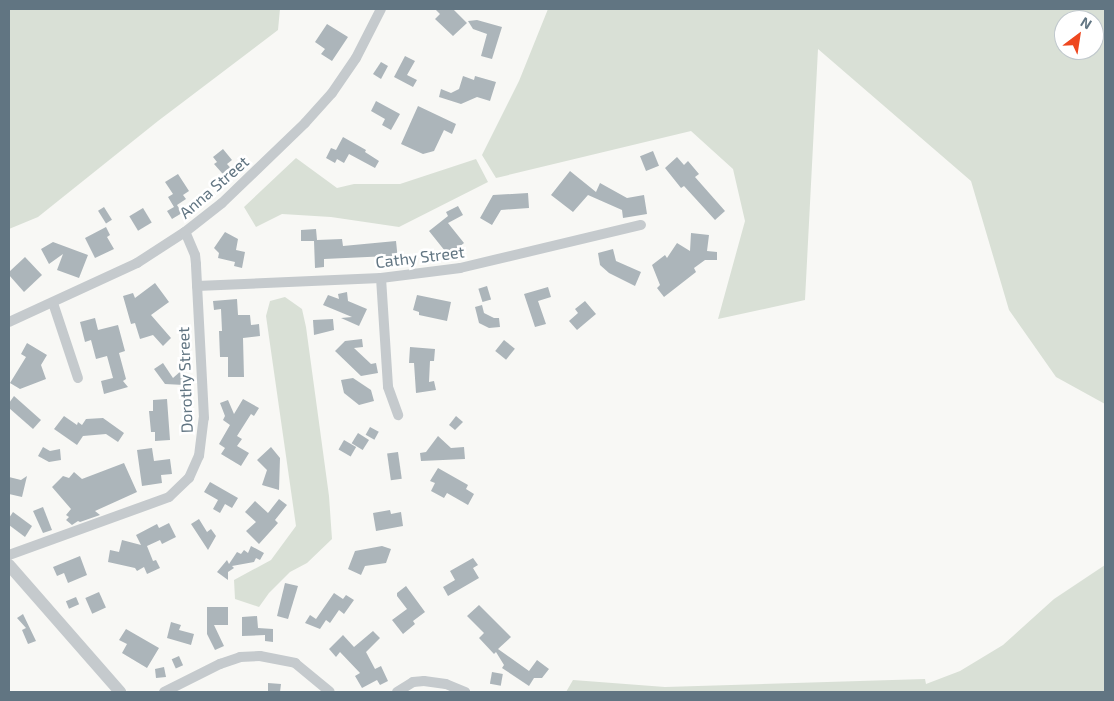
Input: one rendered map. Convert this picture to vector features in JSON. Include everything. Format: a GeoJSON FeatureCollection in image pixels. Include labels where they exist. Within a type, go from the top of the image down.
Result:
{"type":"FeatureCollection","features":[{"type":"Feature","properties":{"kind":"street","name":"Anna Street"},"geometry":{"type":"LineString","coordinates":[[9,322],[53,304],[137,262],[185,232],[222,204],[305,123],[332,92],[356,58],[381,9]]}},
{"type":"Feature","properties":{"kind":"street","name":"Cathy Street"},"geometry":{"type":"LineString","coordinates":[[197,286],[381,278],[460,268],[641,225]]}},
{"type":"Feature","properties":{"kind":"street","name":"Dorothy Street"},"geometry":{"type":"LineString","coordinates":[[9,555],[169,497],[188,478],[199,456],[204,418],[195,255],[185,232]]}},
{"type":"Feature","properties":{"kind":"street"},"geometry":{"type":"LineString","coordinates":[[381,278],[388,387],[398,415]]}},
{"type":"Feature","properties":{"kind":"street"},"geometry":{"type":"LineString","coordinates":[[53,304],[78,378]]}},
{"type":"Feature","properties":{"kind":"street"},"geometry":{"type":"LineString","coordinates":[[9,565],[120,692]]}},
{"type":"Feature","properties":{"kind":"street"},"geometry":{"type":"LineString","coordinates":[[164,692],[220,664],[240,657],[260,656],[295,663],[330,692]]}},
{"type":"Feature","properties":{"kind":"street"},"geometry":{"type":"LineString","coordinates":[[397,692],[413,682],[424,681],[446,684],[465,692]]}},
{"type":"Feature","properties":{"kind":"shaded area"},"geometry":{"type":"Polygon","coordinates":[[[9,9],[280,9],[278,30],[158,121],[38,217],[9,229],[9,9]]]}},
{"type":"Feature","properties":{"kind":"shaded area"},"geometry":{"type":"Polygon","coordinates":[[[548,9],[1105,9],[1105,404],[1056,377],[1009,310],[971,181],[818,49],[805,300],[718,319],[745,221],[733,169],[691,131],[496,178],[482,155],[519,81],[548,9]]]}},
{"type":"Feature","properties":{"kind":"shaded area"},"geometry":{"type":"Polygon","coordinates":[[[296,158],[337,188],[354,184],[400,184],[476,159],[488,182],[399,227],[331,217],[282,214],[256,227],[244,207],[296,158]]]}},
{"type":"Feature","properties":{"kind":"shaded area"},"geometry":{"type":"Polygon","coordinates":[[[285,297],[302,309],[306,327],[329,496],[332,539],[307,563],[290,572],[269,593],[259,607],[235,599],[234,580],[271,560],[296,526],[266,316],[270,301],[285,297]]]}},
{"type":"Feature","properties":{"kind":"shaded area"},"geometry":{"type":"Polygon","coordinates":[[[1105,565],[1105,692],[566,692],[573,680],[665,687],[925,679],[926,684],[960,671],[1003,645],[1054,599],[1105,565]]]}},
{"type":"Feature","properties":{"kind":"building"},"geometry":{"type":"Polygon","coordinates":[[[435,9],[453,9],[467,23],[453,36],[435,19],[440,14],[435,9]]]}},
{"type":"Feature","properties":{"kind":"building"},"geometry":{"type":"Polygon","coordinates":[[[477,20],[502,27],[492,59],[481,56],[487,34],[473,29],[468,21],[477,20]]]}},
{"type":"Feature","properties":{"kind":"building"},"geometry":{"type":"Polygon","coordinates":[[[327,24],[348,37],[332,61],[321,54],[325,49],[315,42],[327,24]]]}},
{"type":"Feature","properties":{"kind":"building"},"geometry":{"type":"Polygon","coordinates":[[[405,56],[415,61],[407,75],[417,80],[413,87],[394,77],[405,56]]]}},
{"type":"Feature","properties":{"kind":"building"},"geometry":{"type":"Polygon","coordinates":[[[381,62],[388,66],[381,79],[373,74],[381,62]]]}},
{"type":"Feature","properties":{"kind":"building"},"geometry":{"type":"Polygon","coordinates":[[[463,76],[474,80],[475,76],[496,82],[490,101],[477,97],[461,104],[439,97],[441,89],[451,93],[459,89],[463,76]]]}},
{"type":"Feature","properties":{"kind":"building"},"geometry":{"type":"Polygon","coordinates":[[[376,101],[400,114],[391,130],[382,125],[385,119],[371,111],[376,101]]]}},
{"type":"Feature","properties":{"kind":"building"},"geometry":{"type":"Polygon","coordinates":[[[418,106],[456,124],[452,134],[444,130],[434,151],[423,154],[401,144],[418,106]]]}},
{"type":"Feature","properties":{"kind":"building"},"geometry":{"type":"Polygon","coordinates":[[[343,137],[366,150],[365,152],[379,161],[375,168],[349,154],[344,163],[337,159],[335,163],[326,158],[331,148],[336,150],[343,137]]]}},
{"type":"Feature","properties":{"kind":"building"},"geometry":{"type":"Polygon","coordinates":[[[223,149],[232,160],[227,164],[237,175],[229,181],[214,164],[217,162],[213,157],[223,149]]]}},
{"type":"Feature","properties":{"kind":"building"},"geometry":{"type":"Polygon","coordinates":[[[653,151],[659,166],[646,171],[640,156],[653,151]]]}},
{"type":"Feature","properties":{"kind":"building"},"geometry":{"type":"Polygon","coordinates":[[[677,157],[684,165],[688,161],[699,174],[695,177],[725,211],[715,220],[684,186],[681,188],[665,168],[677,157]]]}},
{"type":"Feature","properties":{"kind":"building"},"geometry":{"type":"Polygon","coordinates":[[[570,171],[596,192],[600,183],[627,198],[644,195],[647,214],[623,218],[622,210],[588,195],[573,212],[551,195],[570,171]]]}},
{"type":"Feature","properties":{"kind":"building"},"geometry":{"type":"Polygon","coordinates":[[[178,174],[189,191],[183,195],[186,199],[177,205],[182,213],[172,219],[167,211],[174,207],[168,197],[173,194],[165,182],[178,174]]]}},
{"type":"Feature","properties":{"kind":"building"},"geometry":{"type":"Polygon","coordinates":[[[528,193],[529,208],[501,210],[492,225],[480,218],[493,195],[528,193]]]}},
{"type":"Feature","properties":{"kind":"building"},"geometry":{"type":"Polygon","coordinates":[[[458,206],[463,215],[448,223],[464,243],[449,256],[429,231],[448,216],[446,212],[458,206]]]}},
{"type":"Feature","properties":{"kind":"building"},"geometry":{"type":"Polygon","coordinates":[[[104,207],[112,220],[106,223],[98,211],[104,207]]]}},
{"type":"Feature","properties":{"kind":"building"},"geometry":{"type":"Polygon","coordinates":[[[143,208],[152,223],[138,231],[129,216],[143,208]]]}},
{"type":"Feature","properties":{"kind":"building"},"geometry":{"type":"Polygon","coordinates":[[[106,227],[110,235],[107,237],[114,249],[95,258],[85,238],[106,227]]]}},
{"type":"Feature","properties":{"kind":"building"},"geometry":{"type":"Polygon","coordinates":[[[316,229],[317,240],[342,239],[343,246],[396,241],[398,260],[390,261],[389,256],[324,259],[324,267],[315,268],[314,241],[301,241],[301,230],[316,229]]]}},
{"type":"Feature","properties":{"kind":"building"},"geometry":{"type":"Polygon","coordinates":[[[225,232],[238,239],[236,250],[245,252],[242,268],[234,266],[235,262],[218,258],[219,253],[214,248],[225,232]]]}},
{"type":"Feature","properties":{"kind":"building"},"geometry":{"type":"Polygon","coordinates":[[[691,233],[709,235],[707,251],[717,252],[717,260],[705,260],[694,268],[696,272],[664,297],[657,288],[660,285],[652,265],[665,255],[667,258],[677,243],[690,251],[691,233]]]}},
{"type":"Feature","properties":{"kind":"building"},"geometry":{"type":"Polygon","coordinates":[[[53,242],[88,255],[79,278],[57,270],[63,254],[49,264],[41,249],[53,242]]]}},
{"type":"Feature","properties":{"kind":"building"},"geometry":{"type":"Polygon","coordinates":[[[613,249],[616,261],[641,272],[635,286],[609,273],[600,265],[598,253],[613,249]]]}},
{"type":"Feature","properties":{"kind":"building"},"geometry":{"type":"Polygon","coordinates":[[[25,257],[42,275],[24,292],[9,275],[9,272],[25,257]]]}},
{"type":"Feature","properties":{"kind":"building"},"geometry":{"type":"Polygon","coordinates":[[[155,283],[169,302],[151,315],[171,338],[163,346],[153,335],[140,339],[135,323],[131,324],[123,296],[133,293],[135,298],[155,283]]]}},
{"type":"Feature","properties":{"kind":"building"},"geometry":{"type":"Polygon","coordinates":[[[487,286],[491,299],[482,302],[478,289],[487,286]]]}},
{"type":"Feature","properties":{"kind":"building"},"geometry":{"type":"Polygon","coordinates":[[[548,287],[551,297],[538,301],[546,324],[535,327],[524,294],[548,287]]]}},
{"type":"Feature","properties":{"kind":"building"},"geometry":{"type":"Polygon","coordinates":[[[347,292],[348,301],[367,309],[359,326],[341,318],[352,317],[323,305],[328,295],[339,299],[338,294],[347,292]]]}},
{"type":"Feature","properties":{"kind":"building"},"geometry":{"type":"Polygon","coordinates":[[[417,295],[451,302],[447,321],[419,315],[419,312],[413,310],[417,295]]]}},
{"type":"Feature","properties":{"kind":"building"},"geometry":{"type":"Polygon","coordinates":[[[237,299],[238,315],[250,315],[251,325],[259,324],[260,336],[243,338],[244,377],[228,377],[228,357],[220,357],[219,331],[222,331],[221,309],[214,310],[213,301],[237,299]]]}},
{"type":"Feature","properties":{"kind":"building"},"geometry":{"type":"Polygon","coordinates":[[[585,301],[596,314],[577,330],[569,321],[578,313],[575,309],[585,301]]]}},
{"type":"Feature","properties":{"kind":"building"},"geometry":{"type":"Polygon","coordinates":[[[482,305],[484,313],[494,318],[499,318],[500,327],[489,328],[479,323],[475,307],[482,305]]]}},
{"type":"Feature","properties":{"kind":"building"},"geometry":{"type":"Polygon","coordinates":[[[95,318],[98,330],[118,325],[125,351],[119,353],[126,379],[123,381],[128,387],[104,394],[101,381],[113,378],[107,356],[96,359],[91,340],[85,342],[80,322],[95,318]]]}},
{"type":"Feature","properties":{"kind":"building"},"geometry":{"type":"Polygon","coordinates":[[[333,319],[334,330],[314,335],[313,320],[333,319]]]}},
{"type":"Feature","properties":{"kind":"building"},"geometry":{"type":"Polygon","coordinates":[[[362,339],[363,347],[354,348],[371,364],[376,363],[378,373],[361,376],[335,351],[345,341],[362,339]]]}},
{"type":"Feature","properties":{"kind":"building"},"geometry":{"type":"Polygon","coordinates":[[[504,340],[515,349],[506,360],[495,351],[504,340]]]}},
{"type":"Feature","properties":{"kind":"building"},"geometry":{"type":"Polygon","coordinates":[[[27,343],[47,355],[41,365],[46,379],[20,389],[10,383],[26,357],[21,354],[27,343]]]}},
{"type":"Feature","properties":{"kind":"building"},"geometry":{"type":"Polygon","coordinates":[[[410,347],[435,349],[434,361],[430,361],[429,382],[434,381],[436,390],[416,393],[414,363],[409,363],[410,347]]]}},
{"type":"Feature","properties":{"kind":"building"},"geometry":{"type":"Polygon","coordinates":[[[163,363],[173,378],[182,370],[191,380],[184,385],[165,384],[154,369],[163,363]]]}},
{"type":"Feature","properties":{"kind":"building"},"geometry":{"type":"Polygon","coordinates":[[[353,378],[371,390],[374,401],[359,405],[344,393],[341,380],[353,378]]]}},
{"type":"Feature","properties":{"kind":"building"},"geometry":{"type":"Polygon","coordinates":[[[14,396],[41,420],[33,429],[9,408],[9,403],[14,396]]]}},
{"type":"Feature","properties":{"kind":"building"},"geometry":{"type":"Polygon","coordinates":[[[167,399],[170,440],[155,441],[155,432],[151,432],[149,411],[153,411],[153,400],[167,399]]]}},
{"type":"Feature","properties":{"kind":"building"},"geometry":{"type":"Polygon","coordinates":[[[243,399],[259,408],[254,416],[251,414],[237,436],[242,439],[237,446],[249,453],[241,466],[221,454],[225,448],[219,444],[230,425],[223,420],[225,416],[220,403],[228,400],[234,414],[243,399]]]}},
{"type":"Feature","properties":{"kind":"building"},"geometry":{"type":"Polygon","coordinates":[[[64,416],[77,425],[78,422],[82,425],[86,419],[103,418],[124,433],[118,442],[106,434],[83,436],[77,445],[54,429],[64,416]]]}},
{"type":"Feature","properties":{"kind":"building"},"geometry":{"type":"Polygon","coordinates":[[[456,416],[463,422],[455,430],[449,425],[456,416]]]}},
{"type":"Feature","properties":{"kind":"building"},"geometry":{"type":"Polygon","coordinates":[[[370,427],[379,432],[374,440],[366,435],[370,427]]]}},
{"type":"Feature","properties":{"kind":"building"},"geometry":{"type":"Polygon","coordinates":[[[358,433],[369,440],[363,450],[352,443],[358,433]]]}},
{"type":"Feature","properties":{"kind":"building"},"geometry":{"type":"Polygon","coordinates":[[[438,436],[451,448],[464,447],[465,459],[421,461],[420,453],[426,452],[438,436]]]}},
{"type":"Feature","properties":{"kind":"building"},"geometry":{"type":"Polygon","coordinates":[[[344,440],[356,447],[351,457],[338,450],[344,440]]]}},
{"type":"Feature","properties":{"kind":"building"},"geometry":{"type":"Polygon","coordinates":[[[43,447],[50,451],[60,449],[61,460],[49,462],[38,456],[43,447]]]}},
{"type":"Feature","properties":{"kind":"building"},"geometry":{"type":"Polygon","coordinates":[[[271,447],[280,458],[279,490],[262,485],[267,470],[257,460],[271,447]]]}},
{"type":"Feature","properties":{"kind":"building"},"geometry":{"type":"Polygon","coordinates":[[[152,448],[154,461],[170,459],[172,474],[161,475],[162,483],[142,486],[137,450],[152,448]]]}},
{"type":"Feature","properties":{"kind":"building"},"geometry":{"type":"Polygon","coordinates":[[[398,452],[402,479],[391,480],[387,454],[398,452]]]}},
{"type":"Feature","properties":{"kind":"building"},"geometry":{"type":"Polygon","coordinates":[[[124,463],[137,492],[95,511],[100,515],[78,521],[72,525],[66,520],[69,517],[66,515],[71,509],[52,487],[63,476],[69,478],[74,472],[82,479],[124,463]]]}},
{"type":"Feature","properties":{"kind":"building"},"geometry":{"type":"Polygon","coordinates":[[[438,468],[468,485],[466,489],[474,494],[468,505],[447,493],[444,498],[431,491],[435,483],[430,481],[438,468]]]}},
{"type":"Feature","properties":{"kind":"building"},"geometry":{"type":"Polygon","coordinates":[[[27,476],[22,497],[9,494],[9,477],[21,480],[27,476]]]}},
{"type":"Feature","properties":{"kind":"building"},"geometry":{"type":"Polygon","coordinates":[[[210,482],[238,498],[232,508],[225,504],[220,513],[213,509],[218,500],[204,492],[210,482]]]}},
{"type":"Feature","properties":{"kind":"building"},"geometry":{"type":"Polygon","coordinates":[[[279,499],[287,505],[275,520],[278,523],[259,544],[246,531],[256,522],[245,512],[255,501],[268,513],[279,499]]]}},
{"type":"Feature","properties":{"kind":"building"},"geometry":{"type":"Polygon","coordinates":[[[43,507],[52,530],[43,533],[33,511],[43,507]]]}},
{"type":"Feature","properties":{"kind":"building"},"geometry":{"type":"Polygon","coordinates":[[[390,510],[391,514],[401,512],[403,526],[376,531],[373,513],[390,510]]]}},
{"type":"Feature","properties":{"kind":"building"},"geometry":{"type":"Polygon","coordinates":[[[13,512],[32,526],[25,537],[9,525],[9,518],[13,512]]]}},
{"type":"Feature","properties":{"kind":"building"},"geometry":{"type":"Polygon","coordinates":[[[199,519],[207,532],[211,529],[216,536],[208,550],[191,524],[199,519]]]}},
{"type":"Feature","properties":{"kind":"building"},"geometry":{"type":"Polygon","coordinates":[[[169,523],[176,537],[162,544],[160,540],[147,546],[153,561],[156,560],[160,568],[147,574],[144,567],[137,571],[135,568],[108,562],[110,550],[119,552],[122,540],[141,545],[136,535],[157,524],[159,528],[169,523]]]}},
{"type":"Feature","properties":{"kind":"building"},"geometry":{"type":"Polygon","coordinates":[[[251,546],[264,553],[260,560],[256,558],[254,562],[232,566],[234,568],[228,572],[228,580],[217,572],[227,560],[229,564],[237,552],[241,554],[244,550],[248,553],[251,546]]]}},
{"type":"Feature","properties":{"kind":"building"},"geometry":{"type":"Polygon","coordinates":[[[382,546],[391,549],[386,563],[365,566],[361,575],[348,569],[355,551],[382,546]]]}},
{"type":"Feature","properties":{"kind":"building"},"geometry":{"type":"Polygon","coordinates":[[[80,556],[87,575],[68,583],[64,573],[57,576],[53,567],[80,556]]]}},
{"type":"Feature","properties":{"kind":"building"},"geometry":{"type":"Polygon","coordinates":[[[473,558],[478,565],[473,568],[479,578],[448,596],[443,587],[455,580],[450,571],[473,558]]]}},
{"type":"Feature","properties":{"kind":"building"},"geometry":{"type":"Polygon","coordinates":[[[285,583],[298,586],[288,619],[277,616],[285,583]]]}},
{"type":"Feature","properties":{"kind":"building"},"geometry":{"type":"Polygon","coordinates":[[[406,586],[425,612],[413,621],[415,624],[403,634],[392,620],[407,609],[397,596],[397,593],[406,586]]]}},
{"type":"Feature","properties":{"kind":"building"},"geometry":{"type":"Polygon","coordinates":[[[99,592],[106,608],[92,614],[85,598],[99,592]]]}},
{"type":"Feature","properties":{"kind":"building"},"geometry":{"type":"Polygon","coordinates":[[[334,593],[343,599],[346,595],[354,600],[344,614],[339,610],[330,623],[326,620],[320,629],[305,623],[310,615],[316,619],[334,593]]]}},
{"type":"Feature","properties":{"kind":"building"},"geometry":{"type":"Polygon","coordinates":[[[76,597],[79,604],[69,609],[66,601],[76,597]]]}},
{"type":"Feature","properties":{"kind":"building"},"geometry":{"type":"Polygon","coordinates":[[[479,605],[511,637],[498,649],[529,671],[537,660],[549,669],[542,678],[534,678],[529,686],[502,668],[504,665],[496,652],[494,654],[479,638],[484,633],[467,616],[479,605]]]}},
{"type":"Feature","properties":{"kind":"building"},"geometry":{"type":"Polygon","coordinates":[[[207,607],[228,607],[228,625],[214,625],[224,646],[215,650],[207,634],[207,607]]]}},
{"type":"Feature","properties":{"kind":"building"},"geometry":{"type":"Polygon","coordinates":[[[23,614],[36,641],[28,644],[22,630],[26,628],[17,618],[23,614]]]}},
{"type":"Feature","properties":{"kind":"building"},"geometry":{"type":"Polygon","coordinates":[[[257,616],[258,628],[273,629],[273,642],[265,641],[265,635],[242,636],[242,617],[257,616]]]}},
{"type":"Feature","properties":{"kind":"building"},"geometry":{"type":"Polygon","coordinates":[[[171,622],[181,625],[179,630],[194,634],[191,645],[167,638],[171,622]]]}},
{"type":"Feature","properties":{"kind":"building"},"geometry":{"type":"Polygon","coordinates":[[[126,629],[159,648],[147,668],[122,653],[127,644],[119,640],[126,629]]]}},
{"type":"Feature","properties":{"kind":"building"},"geometry":{"type":"Polygon","coordinates":[[[373,631],[380,638],[366,652],[375,669],[381,666],[388,681],[380,685],[377,680],[362,688],[355,676],[360,673],[340,652],[336,657],[329,649],[343,635],[354,647],[373,631]]]}},
{"type":"Feature","properties":{"kind":"building"},"geometry":{"type":"Polygon","coordinates":[[[179,656],[183,665],[176,668],[172,659],[179,656]]]}},
{"type":"Feature","properties":{"kind":"building"},"geometry":{"type":"Polygon","coordinates":[[[164,667],[166,677],[156,678],[155,669],[164,667]]]}},
{"type":"Feature","properties":{"kind":"building"},"geometry":{"type":"Polygon","coordinates":[[[492,672],[503,674],[501,686],[490,684],[492,672]]]}},
{"type":"Feature","properties":{"kind":"building"},"geometry":{"type":"Polygon","coordinates":[[[268,683],[281,684],[280,692],[268,692],[268,683]]]}}]}
